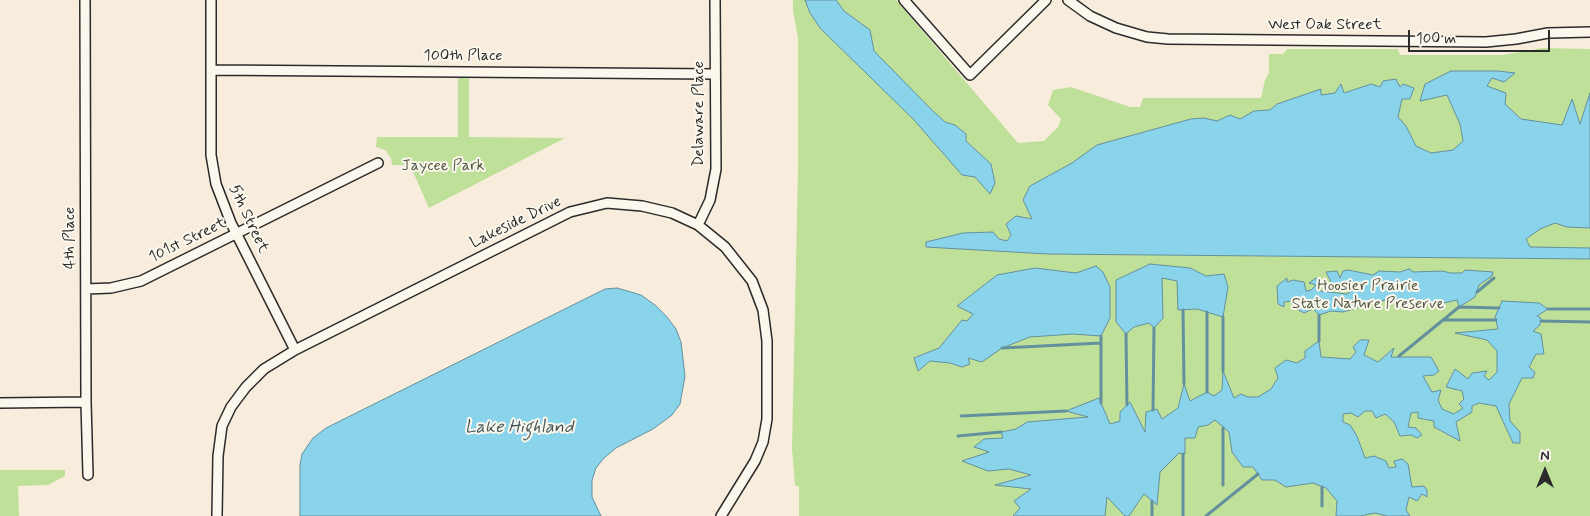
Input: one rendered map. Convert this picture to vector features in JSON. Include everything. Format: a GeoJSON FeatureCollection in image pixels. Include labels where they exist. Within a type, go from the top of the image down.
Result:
{"type":"FeatureCollection","features":[{"type":"Feature","properties":{"kind":"street","name":"4th Place"},"geometry":{"type":"LineString","coordinates":[[85,0],[86,402],[88,475]]}},
{"type":"Feature","properties":{"kind":"street","name":"5th Street"},"geometry":{"type":"LineString","coordinates":[[211,0],[211,155],[216,184],[237,234],[295,350]]}},
{"type":"Feature","properties":{"kind":"street","name":"Delaware Place"},"geometry":{"type":"LineString","coordinates":[[698,225],[710,200],[716,168],[715,0]]}},
{"type":"Feature","properties":{"kind":"street"},"geometry":{"type":"LineString","coordinates":[[904,0],[970,75],[1046,0]]}},
{"type":"Feature","properties":{"kind":"street","name":"West Oak Street"},"geometry":{"type":"LineString","coordinates":[[1068,0],[1090,16],[1116,28],[1147,37],[1168,40],[1486,42],[1548,33],[1590,32]]}},
{"type":"Feature","properties":{"kind":"street","name":"100th Place"},"geometry":{"type":"LineString","coordinates":[[211,70],[715,74]]}},
{"type":"Feature","properties":{"kind":"street","name":"101st Street"},"geometry":{"type":"LineString","coordinates":[[86,289],[111,288],[142,281],[378,163]]}},
{"type":"Feature","properties":{"kind":"street","name":"Lakeside Drive"},"geometry":{"type":"LineString","coordinates":[[217,516],[218,456],[222,426],[228,413],[246,387],[264,369],[295,350],[570,212],[607,203],[642,206],[672,214],[698,225],[725,247],[752,282],[762,310],[767,341],[767,419],[763,442],[755,462],[721,516]]}},
{"type":"Feature","properties":{"kind":"street"},"geometry":{"type":"LineString","coordinates":[[0,403],[86,402]]}},
{"type":"Feature","properties":{"kind":"green space","name":"Hoosier Prairie State Nature Preserve"},"geometry":{"type":"Polygon","coordinates":[[[793,0],[896,0],[1018,143],[1044,141],[1058,127],[1061,119],[1048,105],[1053,90],[1071,87],[1130,107],[1140,107],[1143,98],[1261,98],[1265,80],[1269,73],[1269,54],[1283,54],[1287,49],[1398,49],[1400,55],[1503,55],[1542,48],[1590,49],[1590,516],[799,516],[799,487],[795,485],[792,448],[798,170],[798,38],[793,0]]]}},
{"type":"Feature","properties":{"kind":"green space","name":"Jaycee Park"},"geometry":{"type":"Polygon","coordinates":[[[458,78],[469,78],[469,137],[565,138],[429,208],[410,165],[392,165],[391,158],[385,150],[376,147],[377,137],[458,137],[458,78]]]}},
{"type":"Feature","properties":{"kind":"green space"},"geometry":{"type":"Polygon","coordinates":[[[0,470],[65,470],[65,476],[48,485],[18,486],[19,516],[0,516],[0,470]]]}},
{"type":"Feature","properties":{"kind":"water"},"geometry":{"type":"Polygon","coordinates":[[[805,0],[836,0],[844,11],[870,30],[874,51],[945,122],[955,125],[966,134],[966,141],[991,164],[995,183],[990,194],[975,177],[962,175],[914,120],[820,28],[810,13],[805,0]]]}},
{"type":"Feature","properties":{"kind":"water"},"geometry":{"type":"Polygon","coordinates":[[[1451,71],[1515,73],[1504,82],[1492,78],[1487,86],[1506,93],[1505,104],[1521,119],[1562,125],[1572,99],[1580,124],[1590,93],[1590,228],[1567,227],[1555,223],[1540,229],[1526,239],[1530,247],[1590,248],[1590,259],[1048,254],[926,247],[926,242],[963,233],[993,232],[999,239],[1007,241],[1011,235],[1006,224],[1016,216],[1032,219],[1023,200],[1030,186],[1072,163],[1097,145],[1191,119],[1204,118],[1217,121],[1230,115],[1240,119],[1254,111],[1270,110],[1277,104],[1321,89],[1321,95],[1335,93],[1341,84],[1344,93],[1371,84],[1380,87],[1383,81],[1396,79],[1400,87],[1403,84],[1414,88],[1410,99],[1402,99],[1398,117],[1406,126],[1416,146],[1431,153],[1453,150],[1463,141],[1460,124],[1447,95],[1420,101],[1425,84],[1451,71]]]}},
{"type":"Feature","properties":{"kind":"water"},"geometry":{"type":"Polygon","coordinates":[[[1150,264],[1190,268],[1206,276],[1224,274],[1228,287],[1223,317],[1197,309],[1178,310],[1177,281],[1162,278],[1163,318],[1154,328],[1149,323],[1134,327],[1126,334],[1116,322],[1116,280],[1150,264]]]}},
{"type":"Feature","properties":{"kind":"water"},"geometry":{"type":"Polygon","coordinates":[[[1096,266],[1103,272],[1110,287],[1110,318],[1101,336],[1073,334],[1030,337],[1002,348],[982,362],[968,358],[970,364],[962,367],[950,363],[930,361],[918,371],[914,358],[939,348],[962,320],[967,321],[973,314],[957,306],[997,275],[1035,268],[1076,273],[1096,266]]]}},
{"type":"Feature","properties":{"kind":"water"},"geometry":{"type":"Polygon","coordinates":[[[1409,269],[1413,272],[1443,271],[1462,273],[1465,270],[1493,272],[1492,276],[1479,285],[1475,297],[1459,307],[1457,300],[1439,304],[1400,303],[1392,298],[1343,312],[1331,311],[1319,315],[1313,309],[1304,313],[1295,308],[1291,301],[1284,302],[1284,307],[1278,304],[1277,286],[1287,278],[1287,282],[1293,280],[1304,282],[1306,291],[1311,290],[1316,285],[1309,283],[1316,278],[1321,282],[1320,291],[1347,294],[1355,289],[1334,288],[1326,272],[1337,271],[1340,278],[1343,271],[1348,270],[1373,275],[1379,271],[1400,272],[1409,269]]]}},
{"type":"Feature","properties":{"kind":"water","name":"Lake Highland"},"geometry":{"type":"Polygon","coordinates":[[[617,288],[641,295],[667,317],[676,329],[681,342],[685,376],[680,404],[672,415],[653,429],[616,448],[596,468],[592,480],[592,497],[601,516],[300,516],[300,465],[302,454],[313,438],[326,428],[605,289],[617,288]]]}},
{"type":"Feature","properties":{"kind":"water"},"geometry":{"type":"Polygon","coordinates":[[[1502,301],[1539,303],[1548,309],[1537,316],[1541,318],[1540,325],[1533,331],[1541,334],[1544,354],[1536,354],[1529,367],[1535,372],[1533,378],[1522,378],[1509,404],[1510,421],[1520,432],[1520,443],[1513,443],[1496,406],[1479,403],[1472,406],[1472,412],[1456,422],[1460,441],[1434,427],[1434,421],[1418,418],[1418,412],[1411,413],[1408,427],[1416,428],[1422,435],[1417,438],[1411,435],[1400,436],[1394,422],[1385,414],[1376,418],[1372,411],[1365,411],[1358,417],[1351,413],[1343,414],[1343,422],[1350,425],[1357,436],[1365,458],[1374,456],[1386,461],[1389,468],[1396,467],[1394,461],[1402,459],[1408,464],[1412,487],[1424,486],[1427,490],[1427,497],[1422,494],[1417,501],[1409,497],[1406,510],[1410,516],[1387,516],[1375,513],[1360,516],[1336,516],[1337,501],[1326,488],[1313,483],[1286,487],[1275,480],[1262,480],[1253,467],[1243,467],[1232,452],[1229,432],[1215,420],[1208,425],[1198,427],[1195,438],[1185,438],[1185,454],[1179,453],[1160,472],[1157,505],[1144,494],[1129,516],[1125,516],[1107,497],[1105,516],[1013,516],[1020,508],[1014,501],[1031,489],[995,485],[1031,475],[1009,469],[988,471],[962,461],[989,452],[974,447],[984,439],[1003,438],[1001,432],[1016,429],[1027,422],[1088,417],[1066,411],[1099,398],[1110,424],[1120,421],[1120,412],[1130,402],[1145,432],[1146,412],[1157,409],[1162,419],[1178,408],[1184,384],[1190,401],[1207,392],[1214,396],[1222,390],[1223,371],[1234,398],[1241,394],[1248,397],[1258,397],[1271,389],[1278,378],[1275,368],[1286,360],[1297,363],[1305,358],[1305,351],[1319,341],[1321,357],[1350,359],[1356,352],[1353,347],[1360,340],[1369,340],[1364,355],[1378,362],[1394,348],[1391,357],[1431,357],[1439,371],[1434,375],[1423,376],[1432,392],[1441,390],[1438,400],[1442,409],[1454,414],[1463,408],[1459,404],[1464,399],[1462,391],[1446,387],[1455,369],[1468,379],[1472,373],[1487,371],[1484,376],[1489,380],[1497,372],[1497,351],[1487,340],[1455,333],[1498,329],[1495,317],[1502,301]]]}},
{"type":"Feature","properties":{"kind":"waterway"},"geometry":{"type":"LineString","coordinates":[[1477,292],[1494,278]]}},
{"type":"Feature","properties":{"kind":"waterway"},"geometry":{"type":"LineString","coordinates":[[1399,356],[1459,307],[1499,308]]}},
{"type":"Feature","properties":{"kind":"waterway"},"geometry":{"type":"LineString","coordinates":[[1548,309],[1590,309]]}},
{"type":"Feature","properties":{"kind":"waterway"},"geometry":{"type":"LineString","coordinates":[[1183,310],[1184,384]]}},
{"type":"Feature","properties":{"kind":"waterway"},"geometry":{"type":"LineString","coordinates":[[1207,312],[1207,392]]}},
{"type":"Feature","properties":{"kind":"waterway"},"geometry":{"type":"LineString","coordinates":[[1319,315],[1319,341]]}},
{"type":"Feature","properties":{"kind":"waterway"},"geometry":{"type":"LineString","coordinates":[[1223,317],[1223,371]]}},
{"type":"Feature","properties":{"kind":"waterway"},"geometry":{"type":"LineString","coordinates":[[1444,320],[1496,320]]}},
{"type":"Feature","properties":{"kind":"waterway"},"geometry":{"type":"LineString","coordinates":[[1541,321],[1590,322]]}},
{"type":"Feature","properties":{"kind":"waterway"},"geometry":{"type":"LineString","coordinates":[[1153,410],[1154,328]]}},
{"type":"Feature","properties":{"kind":"waterway"},"geometry":{"type":"LineString","coordinates":[[1126,334],[1127,405]]}},
{"type":"Feature","properties":{"kind":"waterway"},"geometry":{"type":"LineString","coordinates":[[1101,336],[1101,403]]}},
{"type":"Feature","properties":{"kind":"waterway"},"geometry":{"type":"LineString","coordinates":[[1002,348],[1101,343]]}},
{"type":"Feature","properties":{"kind":"waterway"},"geometry":{"type":"LineString","coordinates":[[961,416],[1066,411]]}},
{"type":"Feature","properties":{"kind":"waterway"},"geometry":{"type":"LineString","coordinates":[[1223,428],[1223,485]]}},
{"type":"Feature","properties":{"kind":"waterway"},"geometry":{"type":"LineString","coordinates":[[958,436],[1001,432]]}},
{"type":"Feature","properties":{"kind":"waterway"},"geometry":{"type":"LineString","coordinates":[[1183,454],[1183,516]]}},
{"type":"Feature","properties":{"kind":"waterway"},"geometry":{"type":"LineString","coordinates":[[1206,516],[1258,474]]}},
{"type":"Feature","properties":{"kind":"waterway"},"geometry":{"type":"LineString","coordinates":[[1322,487],[1322,506]]}},
{"type":"Feature","properties":{"kind":"waterway"},"geometry":{"type":"LineString","coordinates":[[1152,501],[1152,516]]}}]}
